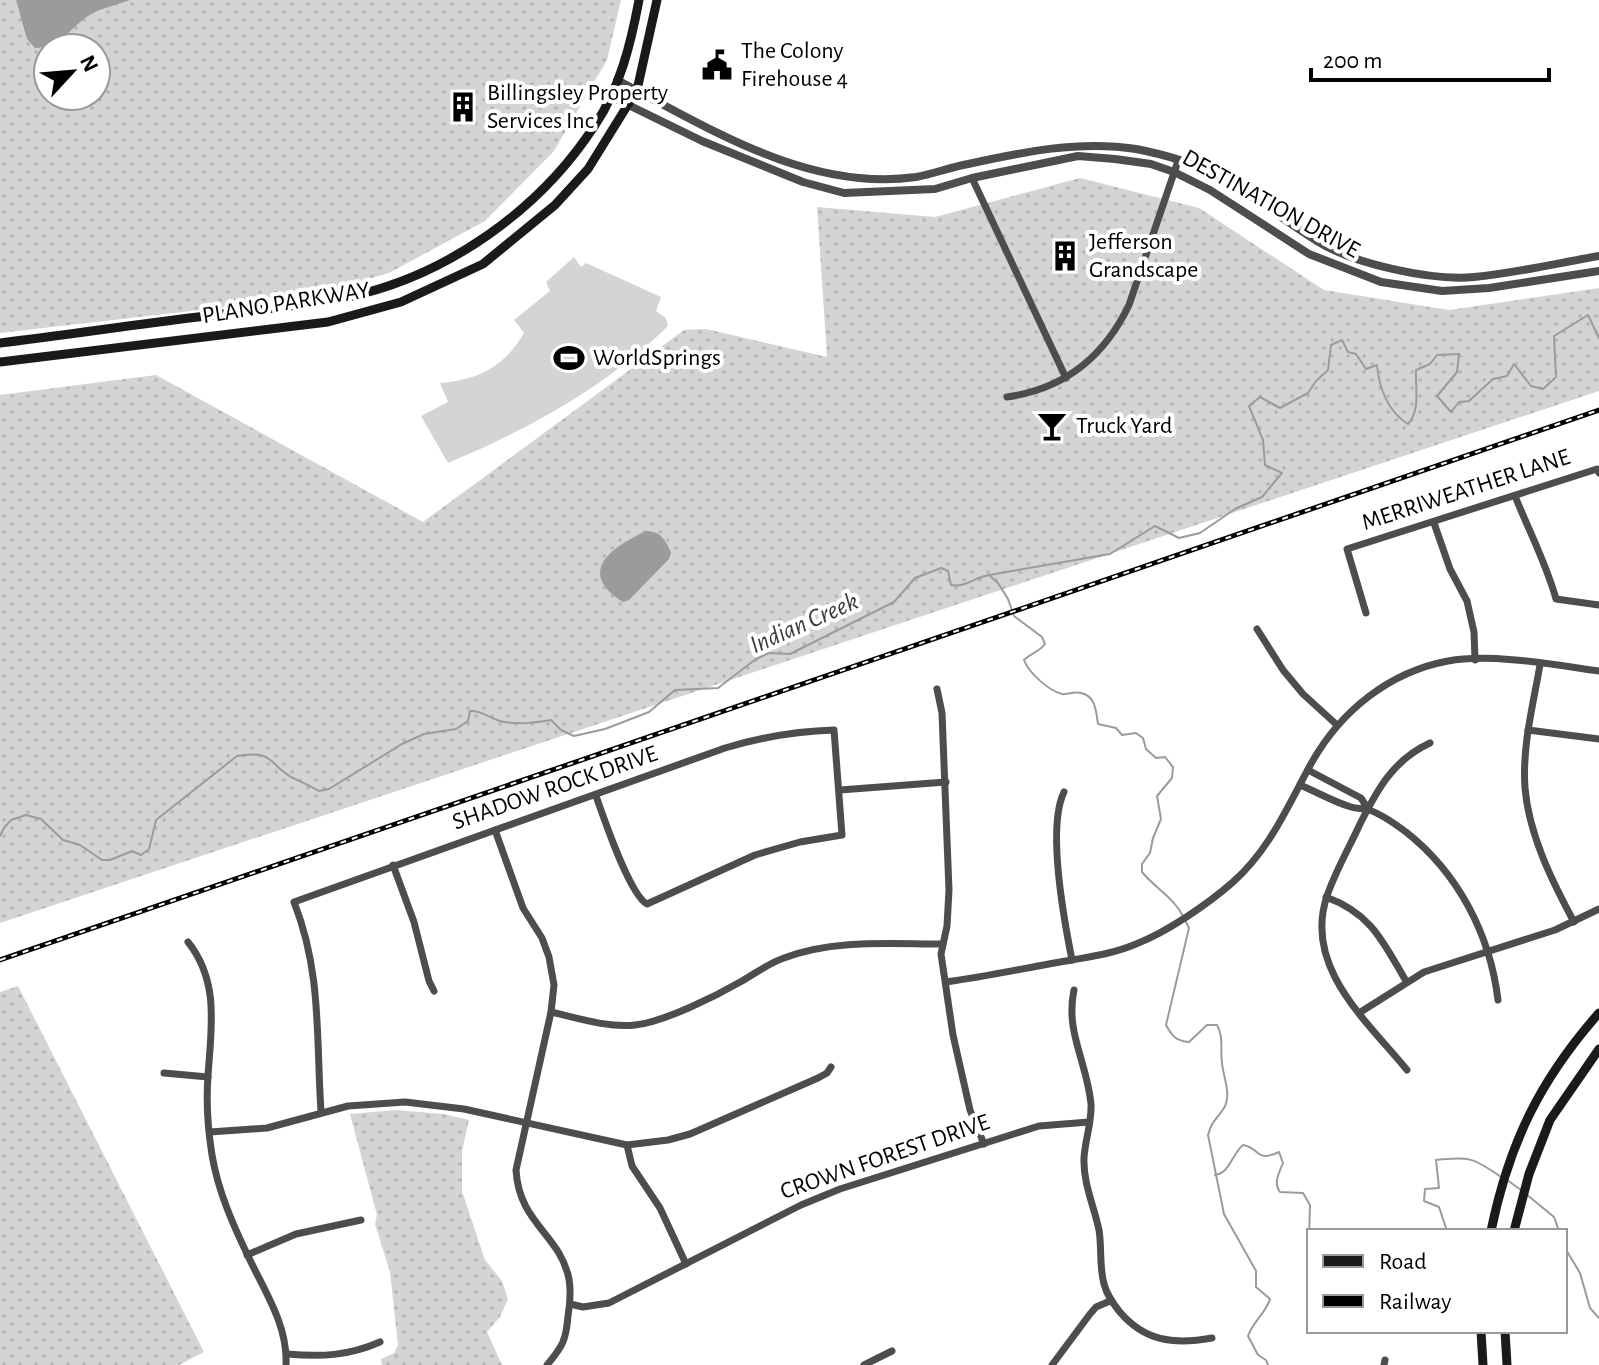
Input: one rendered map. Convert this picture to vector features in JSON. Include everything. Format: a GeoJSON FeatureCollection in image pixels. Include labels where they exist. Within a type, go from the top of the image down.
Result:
{"type":"FeatureCollection","features":[{"type":"Feature","properties":{"kind":"main road","name":"PLANO PARKWAY"},"geometry":{"type":"LineString","coordinates":[[0,343],[350,296],[427,271],[473,246],[529,202],[596,125],[629,48],[639,0]]}},
{"type":"Feature","properties":{"kind":"main road","name":"PLANO PARKWAY"},"geometry":{"type":"LineString","coordinates":[[0,362],[328,322],[401,302],[483,264],[555,205],[588,169],[637,90],[657,0]]}},
{"type":"Feature","properties":{"kind":"main road"},"geometry":{"type":"LineString","coordinates":[[1491,1229],[1509,1159],[1528,1112],[1552,1073],[1599,1013]]}},
{"type":"Feature","properties":{"kind":"main road"},"geometry":{"type":"LineString","coordinates":[[1514,1229],[1529,1174],[1550,1120],[1599,1049]]}},
{"type":"Feature","properties":{"kind":"main road"},"geometry":{"type":"LineString","coordinates":[[1481,1333],[1483,1365]]}},
{"type":"Feature","properties":{"kind":"main road"},"geometry":{"type":"LineString","coordinates":[[1505,1333],[1507,1365]]}},
{"type":"Feature","properties":{"kind":"street","name":"DESTINATION DRIVE"},"geometry":{"type":"LineString","coordinates":[[617,80],[782,162],[844,178],[869,181],[917,177],[1061,147],[1099,145],[1137,150],[1215,174],[1320,243],[1362,261],[1422,274],[1471,277],[1599,256]]}},
{"type":"Feature","properties":{"kind":"street","name":"DESTINATION DRIVE"},"geometry":{"type":"LineString","coordinates":[[610,96],[702,141],[803,182],[844,193],[935,189],[1078,156],[1151,164],[1174,172],[1210,190],[1309,254],[1381,282],[1442,291],[1489,288],[1599,271]]}},
{"type":"Feature","properties":{"kind":"street"},"geometry":{"type":"LineString","coordinates":[[1007,397],[1029,394],[1066,378],[1089,363],[1118,327],[1129,305],[1178,161]]}},
{"type":"Feature","properties":{"kind":"street"},"geometry":{"type":"LineString","coordinates":[[972,178],[1066,378]]}},
{"type":"Feature","properties":{"kind":"street"},"geometry":{"type":"LineString","coordinates":[[1355,274],[1362,261]]}},
{"type":"Feature","properties":{"kind":"street","name":"MERRIWEATHER LANE"},"geometry":{"type":"LineString","coordinates":[[1366,613],[1347,549],[1598,471]]}},
{"type":"Feature","properties":{"kind":"street"},"geometry":{"type":"LineString","coordinates":[[1515,496],[1531,537],[1546,564],[1556,599],[1599,605]]}},
{"type":"Feature","properties":{"kind":"street"},"geometry":{"type":"LineString","coordinates":[[1434,523],[1450,569],[1467,601],[1474,632],[1475,660]]}},
{"type":"Feature","properties":{"kind":"street"},"geometry":{"type":"LineString","coordinates":[[1257,629],[1283,670],[1303,694],[1337,725]]}},
{"type":"Feature","properties":{"kind":"street"},"geometry":{"type":"LineString","coordinates":[[946,982],[1108,954],[1160,933],[1221,892],[1262,852],[1337,725],[1367,696],[1401,677],[1450,661],[1475,660],[1599,671]]}},
{"type":"Feature","properties":{"kind":"street"},"geometry":{"type":"LineString","coordinates":[[1540,665],[1528,730],[1525,786],[1530,816],[1557,891],[1574,922]]}},
{"type":"Feature","properties":{"kind":"street"},"geometry":{"type":"LineString","coordinates":[[937,689],[946,782],[949,902],[941,954],[950,1019],[970,1110],[984,1144]]}},
{"type":"Feature","properties":{"kind":"street","name":"SHADOW ROCK DRIVE"},"geometry":{"type":"LineString","coordinates":[[321,1111],[319,1016],[314,969],[294,902],[752,740],[800,731],[834,730],[840,790]]}},
{"type":"Feature","properties":{"kind":"street"},"geometry":{"type":"LineString","coordinates":[[1528,730],[1599,739]]}},
{"type":"Feature","properties":{"kind":"street"},"geometry":{"type":"LineString","coordinates":[[1407,1070],[1339,987],[1326,958],[1322,926],[1326,897],[1368,809],[1394,768],[1410,753],[1430,743]]}},
{"type":"Feature","properties":{"kind":"street"},"geometry":{"type":"LineString","coordinates":[[1308,770],[1361,798],[1368,809]]}},
{"type":"Feature","properties":{"kind":"street"},"geometry":{"type":"LineString","coordinates":[[596,796],[617,852],[643,903],[657,901],[730,864],[770,850],[842,835],[840,790],[946,782]]}},
{"type":"Feature","properties":{"kind":"street"},"geometry":{"type":"LineString","coordinates":[[1300,785],[1354,809],[1368,809],[1399,826],[1442,866],[1469,905],[1487,950],[1498,1000]]}},
{"type":"Feature","properties":{"kind":"street"},"geometry":{"type":"LineString","coordinates":[[1064,792],[1057,822],[1062,905],[1072,960]]}},
{"type":"Feature","properties":{"kind":"street"},"geometry":{"type":"LineString","coordinates":[[495,830],[523,908],[542,938],[554,985],[551,1012],[517,1156],[519,1191],[534,1222],[556,1248],[569,1279],[569,1331],[563,1345],[547,1365]]}},
{"type":"Feature","properties":{"kind":"street"},"geometry":{"type":"LineString","coordinates":[[393,865],[434,991]]}},
{"type":"Feature","properties":{"kind":"street"},"geometry":{"type":"LineString","coordinates":[[1326,897],[1353,909],[1368,921],[1406,981]]}},
{"type":"Feature","properties":{"kind":"street"},"geometry":{"type":"LineString","coordinates":[[1359,1013],[1406,981],[1444,964],[1574,922],[1599,909]]}},
{"type":"Feature","properties":{"kind":"street"},"geometry":{"type":"LineString","coordinates":[[188,942],[203,966],[213,1010],[208,1077],[210,1132],[219,1189],[282,1326],[286,1365]]}},
{"type":"Feature","properties":{"kind":"street"},"geometry":{"type":"LineString","coordinates":[[551,1012],[619,1025],[646,1023],[728,989],[782,958],[797,953],[854,945],[942,944]]}},
{"type":"Feature","properties":{"kind":"street"},"geometry":{"type":"LineString","coordinates":[[1074,990],[1070,1022],[1088,1088],[1091,1115],[1084,1165],[1100,1234],[1101,1272],[1110,1301],[1130,1324],[1155,1338],[1179,1343],[1212,1338]]}},
{"type":"Feature","properties":{"kind":"street"},"geometry":{"type":"LineString","coordinates":[[210,1132],[267,1128],[321,1111],[361,1104],[405,1102],[464,1109],[627,1145],[690,1134],[818,1078],[831,1067]]}},
{"type":"Feature","properties":{"kind":"street"},"geometry":{"type":"LineString","coordinates":[[164,1073],[208,1077]]}},
{"type":"Feature","properties":{"kind":"street","name":"CROWN FOREST DRIVE"},"geometry":{"type":"LineString","coordinates":[[570,1304],[583,1307],[609,1303],[819,1197],[925,1160],[1039,1126],[1089,1122]]}},
{"type":"Feature","properties":{"kind":"street"},"geometry":{"type":"LineString","coordinates":[[627,1145],[632,1166],[660,1208],[686,1264]]}},
{"type":"Feature","properties":{"kind":"street"},"geometry":{"type":"LineString","coordinates":[[247,1255],[296,1234],[361,1220]]}},
{"type":"Feature","properties":{"kind":"street"},"geometry":{"type":"LineString","coordinates":[[1052,1365],[1096,1307],[1110,1301]]}},
{"type":"Feature","properties":{"kind":"street"},"geometry":{"type":"LineString","coordinates":[[287,1354],[340,1355],[380,1342]]}},
{"type":"Feature","properties":{"kind":"street"},"geometry":{"type":"LineString","coordinates":[[864,1365],[892,1351]]}},
{"type":"Feature","properties":{"kind":"shaded area"},"geometry":{"type":"Polygon","coordinates":[[[0,0],[621,0],[607,60],[554,151],[485,221],[389,273],[303,298],[0,333],[0,0]]]}},
{"type":"Feature","properties":{"kind":"shaded area"},"geometry":{"type":"Polygon","coordinates":[[[16,0],[130,0],[93,13],[69,32],[32,32],[32,45],[27,39],[16,0]]]}},
{"type":"Feature","properties":{"kind":"shaded area"},"geometry":{"type":"Polygon","coordinates":[[[1080,178],[1199,208],[1324,290],[1449,310],[1599,288],[1599,391],[0,923],[0,395],[156,375],[423,522],[684,330],[706,329],[827,357],[817,207],[935,217],[1080,178]]]}},
{"type":"Feature","properties":{"kind":"shaded area","name":"WorldSprings"},"geometry":{"type":"Polygon","coordinates":[[[574,257],[581,267],[586,263],[661,297],[656,311],[666,318],[668,326],[619,368],[564,405],[448,463],[421,416],[448,402],[440,383],[478,375],[499,363],[524,333],[514,320],[550,291],[546,282],[574,257]]]}},
{"type":"Feature","properties":{"kind":"shaded area"},"geometry":{"type":"Polygon","coordinates":[[[646,531],[662,537],[671,553],[669,559],[629,600],[623,602],[609,591],[600,571],[611,553],[646,531]]]}},
{"type":"Feature","properties":{"kind":"shaded area"},"geometry":{"type":"Polygon","coordinates":[[[18,986],[204,1352],[179,1365],[0,1365],[0,992],[18,986]]]}},
{"type":"Feature","properties":{"kind":"shaded area"},"geometry":{"type":"Polygon","coordinates":[[[396,1110],[443,1114],[469,1120],[462,1151],[462,1191],[485,1260],[502,1281],[508,1299],[500,1317],[487,1332],[502,1365],[382,1365],[381,1359],[394,1353],[398,1345],[390,1272],[375,1224],[377,1215],[350,1114],[396,1110]]]}},
{"type":"Feature","properties":{"kind":"waterway"},"geometry":{"type":"LineString","coordinates":[[989,575],[1110,554],[1155,526],[1179,538],[1200,533],[1235,509],[1262,497],[1282,473],[1265,465],[1263,440],[1249,406],[1260,397],[1280,408],[1308,393],[1328,370],[1331,345],[1342,340],[1348,352],[1356,354],[1366,369],[1377,365],[1386,399],[1395,413],[1408,424],[1415,412],[1416,370],[1430,364],[1437,355],[1459,354],[1457,372],[1437,396],[1451,412],[1459,402],[1469,401],[1493,379],[1507,376],[1514,364],[1531,386],[1543,389],[1556,377],[1554,336],[1588,315],[1599,338]]}},
{"type":"Feature","properties":{"kind":"waterway","name":"Indian Creek"},"geometry":{"type":"LineString","coordinates":[[0,836],[11,820],[26,815],[41,819],[63,840],[80,845],[102,860],[132,851],[141,855],[149,849],[156,820],[237,756],[250,754],[265,757],[286,774],[319,791],[329,789],[424,734],[456,729],[468,721],[470,711],[513,723],[551,720],[561,730],[574,736],[605,729],[649,712],[675,690],[718,688],[756,659],[769,653],[790,654],[894,602],[915,578],[941,568],[948,571],[951,585],[961,585],[989,575],[1008,599],[1014,616],[1042,637],[1045,644],[1024,660],[1034,675],[1057,692],[1090,697],[1098,724],[1116,728],[1122,735],[1136,733],[1143,738],[1146,749],[1156,758],[1165,757],[1173,767],[1172,778],[1157,796],[1161,819],[1150,853],[1142,864],[1142,872],[1183,916]]}},
{"type":"Feature","properties":{"kind":"waterway","name":"Indian Creek"},"geometry":{"type":"LineString","coordinates":[[1186,922],[1189,928],[1166,1025],[1175,1037],[1189,1042],[1207,1025],[1217,1025],[1219,1030],[1227,1097],[1208,1135],[1224,1214],[1256,1271],[1256,1287],[1270,1299],[1248,1336],[1258,1355],[1268,1365]]}},
{"type":"Feature","properties":{"kind":"waterway","name":"Indian Creek"},"geometry":{"type":"LineString","coordinates":[[1215,1175],[1228,1167],[1243,1145],[1266,1156],[1279,1152],[1283,1163],[1277,1178],[1278,1189],[1280,1192],[1303,1193],[1310,1205],[1309,1229]]}},
{"type":"Feature","properties":{"kind":"waterway","name":"Indian Creek"},"geometry":{"type":"LineString","coordinates":[[1446,1229],[1439,1207],[1424,1201],[1425,1189],[1439,1188],[1436,1160],[1471,1160],[1501,1177]]}},
{"type":"Feature","properties":{"kind":"waterway","name":"Indian Creek"},"geometry":{"type":"LineString","coordinates":[[1507,1180],[1521,1190]]}},
{"type":"Feature","properties":{"kind":"waterway","name":"Indian Creek"},"geometry":{"type":"LineString","coordinates":[[1526,1194],[1554,1217],[1558,1229]]}},
{"type":"Feature","properties":{"kind":"waterway","name":"Indian Creek"},"geometry":{"type":"LineString","coordinates":[[1567,1251],[1580,1273],[1590,1308],[1599,1318]]}},
{"type":"Feature","properties":{"kind":"railway"},"geometry":{"type":"LineString","coordinates":[[0,960],[1599,410]]}},
{"type":"Feature","properties":{"kind":"place","name":"The Colony Firehouse 4"},"geometry":{"type":"Point","coordinates":[717,65]}},
{"type":"Feature","properties":{"kind":"place","name":"Billingsley Property Services Inc"},"geometry":{"type":"Point","coordinates":[463,107]}},
{"type":"Feature","properties":{"kind":"place","name":"Jefferson Grandscape"},"geometry":{"type":"Point","coordinates":[1065,256]}},
{"type":"Feature","properties":{"kind":"place","name":"WorldSprings"},"geometry":{"type":"Point","coordinates":[569,358]}},
{"type":"Feature","properties":{"kind":"place","name":"Truck Yard"},"geometry":{"type":"Point","coordinates":[1052,426]}}]}
